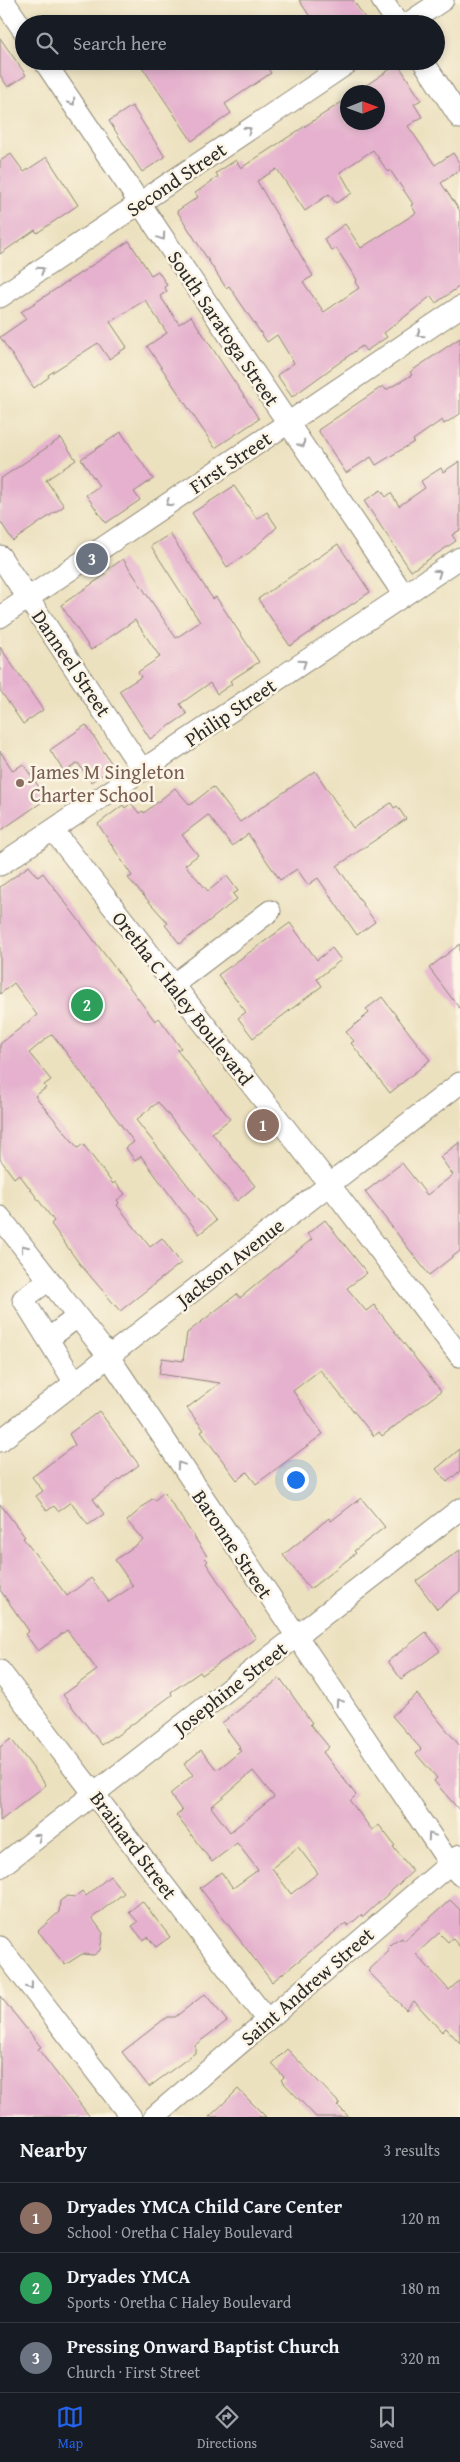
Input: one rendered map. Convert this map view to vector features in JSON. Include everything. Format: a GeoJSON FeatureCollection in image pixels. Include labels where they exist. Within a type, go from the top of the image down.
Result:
{"type":"FeatureCollection","features":[{"type":"Feature","properties":{"kind":"street"},"geometry":{"type":"LineString","coordinates":[[3,0],[15,18]]}},
{"type":"Feature","properties":{"kind":"street"},"geometry":{"type":"LineString","coordinates":[[382,0],[392,15]]}},
{"type":"Feature","properties":{"kind":"street"},"geometry":{"type":"LineString","coordinates":[[420,15],[443,0]]}},
{"type":"Feature","properties":{"kind":"street","name":"South Saratoga Street"},"geometry":{"type":"LineString","coordinates":[[50,70],[404,596]]}},
{"type":"Feature","properties":{"kind":"street","name":"Second Street"},"geometry":{"type":"LineString","coordinates":[[0,297],[339,70]]}},
{"type":"Feature","properties":{"kind":"street"},"geometry":{"type":"LineString","coordinates":[[429,70],[460,118]]}},
{"type":"Feature","properties":{"kind":"street","name":"First Street"},"geometry":{"type":"LineString","coordinates":[[0,617],[460,307]]}},
{"type":"Feature","properties":{"kind":"street","name":"Danneel Street"},"geometry":{"type":"LineString","coordinates":[[0,556],[143,770]]}},
{"type":"Feature","properties":{"kind":"street","name":"Philip Street"},"geometry":{"type":"LineString","coordinates":[[0,865],[460,558]]}},
{"type":"Feature","properties":{"kind":"street","name":"Oretha C Haley Boulevard"},"geometry":{"type":"LineString","coordinates":[[53,830],[329,1184],[460,1356]]}},
{"type":"Feature","properties":{"kind":"street"},"geometry":{"type":"LineString","coordinates":[[173,985],[270,911]]}},
{"type":"Feature","properties":{"kind":"street","name":"Jackson Avenue"},"geometry":{"type":"LineString","coordinates":[[0,1441],[460,1083]]}},
{"type":"Feature","properties":{"kind":"street","name":"Baronne Street"},"geometry":{"type":"LineString","coordinates":[[0,1217],[108,1357],[295,1637],[457,1864]]}},
{"type":"Feature","properties":{"kind":"street"},"geometry":{"type":"LineString","coordinates":[[49,1280],[23,1300],[75,1383]]}},
{"type":"Feature","properties":{"kind":"street"},"geometry":{"type":"LineString","coordinates":[[48,1339],[77,1317]]}},
{"type":"Feature","properties":{"kind":"street","name":"Josephine Street"},"geometry":{"type":"LineString","coordinates":[[0,1867],[460,1509]]}},
{"type":"Feature","properties":{"kind":"street","name":"Brainard Street"},"geometry":{"type":"LineString","coordinates":[[0,1671],[267,2020]]}},
{"type":"Feature","properties":{"kind":"street","name":"Saint Andrew Street"},"geometry":{"type":"LineString","coordinates":[[154,2117],[267,2020],[457,1864]]}},
{"type":"Feature","properties":{"kind":"street"},"geometry":{"type":"LineString","coordinates":[[0,1947],[131,2117]]}},
{"type":"Feature","properties":{"kind":"building"},"geometry":{"type":"Polygon","coordinates":[[[299,0],[353,0],[363,15],[309,15],[299,0]]]}},
{"type":"Feature","properties":{"kind":"building"},"geometry":{"type":"Polygon","coordinates":[[[0,38],[15,59],[15,70],[22,70],[26,75],[8,87],[0,75],[0,38]]]}},
{"type":"Feature","properties":{"kind":"building"},"geometry":{"type":"Polygon","coordinates":[[[144,70],[269,70],[271,73],[225,104],[231,113],[192,141],[144,70]]]}},
{"type":"Feature","properties":{"kind":"building"},"geometry":{"type":"Polygon","coordinates":[[[389,70],[402,70],[421,100],[414,104],[422,117],[408,126],[435,165],[453,153],[460,164],[460,170],[441,183],[460,211],[460,286],[436,303],[431,296],[384,333],[387,337],[366,351],[362,346],[292,397],[277,375],[294,363],[277,335],[267,342],[229,286],[226,288],[177,211],[198,197],[195,193],[218,177],[216,173],[236,160],[241,168],[340,103],[340,130],[385,130],[385,85],[366,85],[389,70]],[[373,150],[340,172],[352,193],[336,203],[329,194],[305,211],[277,169],[257,181],[313,276],[303,282],[324,312],[359,288],[355,282],[357,280],[336,248],[332,251],[324,239],[345,224],[361,248],[416,213],[411,205],[413,204],[390,170],[388,172],[373,150]]]}},
{"type":"Feature","properties":{"kind":"building"},"geometry":{"type":"Polygon","coordinates":[[[132,106],[165,157],[142,172],[109,121],[132,106]]]}},
{"type":"Feature","properties":{"kind":"building"},"geometry":{"type":"Polygon","coordinates":[[[11,154],[24,172],[47,157],[78,205],[37,233],[35,230],[0,254],[0,161],[11,154]]]}},
{"type":"Feature","properties":{"kind":"building"},"geometry":{"type":"Polygon","coordinates":[[[129,241],[151,275],[158,271],[167,285],[164,287],[167,291],[160,296],[179,324],[191,316],[259,419],[215,448],[147,346],[167,333],[145,300],[110,322],[127,347],[109,359],[98,343],[48,375],[49,377],[34,388],[0,337],[26,319],[21,312],[129,241]]]}},
{"type":"Feature","properties":{"kind":"building"},"geometry":{"type":"Polygon","coordinates":[[[460,338],[460,414],[444,424],[442,420],[413,440],[414,442],[376,465],[371,457],[346,473],[318,430],[383,386],[386,390],[412,375],[410,372],[460,338]]]}},
{"type":"Feature","properties":{"kind":"building"},"geometry":{"type":"Polygon","coordinates":[[[121,432],[153,479],[134,492],[140,500],[106,523],[86,495],[99,486],[81,459],[121,432]]]}},
{"type":"Feature","properties":{"kind":"building"},"geometry":{"type":"Polygon","coordinates":[[[61,438],[76,460],[46,480],[64,506],[13,541],[0,521],[0,479],[61,438]]]}},
{"type":"Feature","properties":{"kind":"building"},"geometry":{"type":"Polygon","coordinates":[[[460,461],[460,530],[452,535],[456,541],[411,571],[364,501],[381,490],[386,497],[391,493],[399,506],[425,488],[421,481],[441,468],[443,472],[460,461]]]}},
{"type":"Feature","properties":{"kind":"building"},"geometry":{"type":"Polygon","coordinates":[[[234,486],[257,519],[267,512],[277,527],[249,553],[227,567],[192,513],[234,486]]]}},
{"type":"Feature","properties":{"kind":"building"},"geometry":{"type":"Polygon","coordinates":[[[170,534],[213,599],[216,597],[259,662],[230,681],[232,684],[217,694],[210,683],[180,704],[187,714],[150,739],[119,691],[141,677],[138,672],[160,657],[135,620],[91,650],[61,605],[105,575],[104,572],[123,559],[176,638],[200,622],[151,546],[170,534]]]}},
{"type":"Feature","properties":{"kind":"building"},"geometry":{"type":"Polygon","coordinates":[[[338,544],[370,592],[290,646],[258,599],[338,544]]]}},
{"type":"Feature","properties":{"kind":"building"},"geometry":{"type":"Polygon","coordinates":[[[0,647],[43,710],[23,724],[0,690],[0,647]]]}},
{"type":"Feature","properties":{"kind":"building"},"geometry":{"type":"Polygon","coordinates":[[[86,725],[114,767],[91,782],[78,763],[64,772],[50,750],[86,725]]]}},
{"type":"Feature","properties":{"kind":"building"},"geometry":{"type":"Polygon","coordinates":[[[0,751],[13,771],[23,764],[46,797],[43,798],[45,800],[0,831],[0,751]]]}},
{"type":"Feature","properties":{"kind":"building"},"geometry":{"type":"Polygon","coordinates":[[[315,771],[353,828],[391,803],[394,808],[397,806],[406,819],[337,866],[375,922],[357,935],[318,878],[308,885],[297,869],[280,880],[248,834],[232,846],[208,815],[182,835],[198,855],[185,865],[208,891],[227,876],[238,891],[233,894],[237,899],[180,944],[165,925],[168,923],[128,878],[132,876],[98,824],[123,805],[125,808],[131,803],[139,813],[143,811],[144,813],[175,788],[190,805],[213,787],[240,822],[315,771]]]}},
{"type":"Feature","properties":{"kind":"building"},"geometry":{"type":"Polygon","coordinates":[[[29,866],[38,877],[43,873],[155,1021],[159,1018],[181,1048],[177,1050],[230,1119],[212,1133],[255,1186],[237,1201],[158,1102],[136,1120],[216,1221],[199,1234],[141,1156],[135,1161],[126,1148],[134,1142],[52,1034],[29,1053],[51,1080],[44,1085],[46,1088],[35,1096],[78,1148],[83,1144],[113,1184],[115,1182],[125,1194],[117,1200],[119,1203],[117,1205],[150,1247],[162,1238],[181,1263],[120,1311],[79,1263],[51,1224],[54,1221],[19,1174],[14,1178],[0,1159],[0,1044],[37,1015],[14,983],[0,994],[0,887],[29,866]]]}},
{"type":"Feature","properties":{"kind":"building"},"geometry":{"type":"Polygon","coordinates":[[[290,923],[317,960],[332,948],[341,960],[317,979],[322,986],[253,1038],[238,1018],[246,1012],[218,975],[290,923]]]}},
{"type":"Feature","properties":{"kind":"building"},"geometry":{"type":"Polygon","coordinates":[[[460,944],[460,1009],[429,968],[460,944]]]}},
{"type":"Feature","properties":{"kind":"building"},"geometry":{"type":"Polygon","coordinates":[[[382,997],[430,1060],[390,1093],[351,1043],[354,1041],[346,1032],[369,1013],[366,1009],[382,997]]]}},
{"type":"Feature","properties":{"kind":"building"},"geometry":{"type":"Polygon","coordinates":[[[460,1142],[460,1251],[429,1275],[365,1192],[402,1163],[427,1195],[453,1175],[440,1157],[460,1142]]]}},
{"type":"Feature","properties":{"kind":"building"},"geometry":{"type":"Polygon","coordinates":[[[325,1220],[367,1273],[347,1288],[366,1311],[374,1305],[441,1391],[382,1436],[379,1432],[374,1436],[320,1370],[293,1391],[323,1434],[256,1484],[247,1472],[237,1480],[201,1432],[204,1430],[187,1408],[220,1383],[159,1374],[162,1358],[183,1361],[187,1333],[237,1294],[240,1298],[312,1239],[307,1234],[325,1220]]]}},
{"type":"Feature","properties":{"kind":"building"},"geometry":{"type":"Polygon","coordinates":[[[99,1411],[139,1465],[93,1499],[104,1514],[88,1525],[71,1502],[58,1511],[54,1506],[47,1511],[36,1496],[43,1491],[32,1477],[75,1445],[69,1434],[99,1411]]]}},
{"type":"Feature","properties":{"kind":"building"},"geometry":{"type":"Polygon","coordinates":[[[460,1449],[460,1471],[447,1482],[436,1469],[460,1449]]]}},
{"type":"Feature","properties":{"kind":"building"},"geometry":{"type":"Polygon","coordinates":[[[164,1492],[207,1556],[205,1558],[208,1561],[206,1563],[256,1638],[202,1675],[200,1672],[171,1692],[172,1695],[102,1745],[63,1695],[97,1670],[67,1630],[38,1651],[25,1634],[29,1631],[0,1590],[0,1504],[67,1596],[91,1578],[109,1602],[133,1586],[115,1560],[143,1540],[127,1521],[153,1498],[155,1500],[164,1492]]]}},
{"type":"Feature","properties":{"kind":"building"},"geometry":{"type":"Polygon","coordinates":[[[361,1498],[385,1527],[354,1551],[356,1553],[310,1589],[283,1555],[329,1518],[331,1521],[361,1498]]]}},
{"type":"Feature","properties":{"kind":"building"},"geometry":{"type":"Polygon","coordinates":[[[460,1550],[460,1591],[437,1609],[416,1581],[460,1550]]]}},
{"type":"Feature","properties":{"kind":"building"},"geometry":{"type":"Polygon","coordinates":[[[426,1632],[440,1651],[401,1679],[388,1661],[426,1632]]]}},
{"type":"Feature","properties":{"kind":"building"},"geometry":{"type":"Polygon","coordinates":[[[280,1678],[312,1723],[310,1724],[329,1747],[323,1752],[356,1795],[350,1801],[372,1830],[379,1825],[395,1846],[393,1847],[413,1871],[363,1917],[361,1915],[348,1926],[346,1923],[272,1982],[200,1888],[221,1872],[233,1888],[258,1870],[237,1843],[212,1862],[176,1815],[182,1811],[170,1794],[193,1775],[184,1764],[201,1750],[217,1770],[241,1751],[222,1723],[280,1678]],[[253,1771],[211,1807],[230,1832],[274,1797],[253,1771]],[[298,1847],[272,1868],[291,1894],[318,1873],[298,1847]]]}},
{"type":"Feature","properties":{"kind":"building"},"geometry":{"type":"Polygon","coordinates":[[[417,1694],[460,1746],[460,1811],[434,1781],[437,1778],[416,1754],[421,1749],[392,1716],[417,1694]]]}},
{"type":"Feature","properties":{"kind":"building"},"geometry":{"type":"Polygon","coordinates":[[[11,1739],[46,1785],[0,1821],[0,1747],[11,1739]]]}},
{"type":"Feature","properties":{"kind":"building"},"geometry":{"type":"Polygon","coordinates":[[[110,1876],[124,1893],[92,1918],[103,1933],[100,1950],[94,1955],[82,1954],[65,1965],[38,1931],[59,1912],[60,1901],[67,1896],[75,1897],[82,1891],[86,1896],[110,1876]]]}},
{"type":"Feature","properties":{"kind":"building"},"geometry":{"type":"Polygon","coordinates":[[[450,1900],[460,1910],[460,1947],[452,1938],[448,1942],[439,1933],[416,1954],[449,1990],[460,1980],[460,2043],[446,2028],[442,2032],[414,2001],[406,2010],[368,1971],[389,1951],[387,1949],[393,1943],[402,1938],[404,1941],[450,1900]]]}},
{"type":"Feature","properties":{"kind":"building"},"geometry":{"type":"Polygon","coordinates":[[[142,1901],[170,1937],[156,1947],[148,1937],[143,1940],[132,1926],[138,1922],[129,1912],[142,1901]]]}},
{"type":"Feature","properties":{"kind":"building"},"geometry":{"type":"Polygon","coordinates":[[[205,1994],[227,2021],[195,2045],[195,2053],[149,2087],[122,2052],[167,2017],[175,2017],[205,1994]]]}},
{"type":"Feature","properties":{"kind":"building"},"geometry":{"type":"Polygon","coordinates":[[[0,1996],[41,2047],[38,2049],[90,2117],[0,2117],[0,1996]]]}},
{"type":"Feature","properties":{"kind":"building"},"geometry":{"type":"Polygon","coordinates":[[[287,2049],[340,2104],[338,2106],[349,2117],[316,2117],[281,2080],[284,2077],[272,2064],[287,2049]]]}},
{"type":"Feature","properties":{"kind":"building"},"geometry":{"type":"Polygon","coordinates":[[[238,2089],[266,2117],[209,2117],[225,2102],[238,2089]]]}},
{"type":"Feature","properties":{"kind":"place","name":"Pressing Onward Baptist Church"},"geometry":{"type":"Point","coordinates":[92,559]}},
{"type":"Feature","properties":{"kind":"place","name":"James M Singleton Charter School"},"geometry":{"type":"Point","coordinates":[20,783]}},
{"type":"Feature","properties":{"kind":"place","name":"Dryades YMCA"},"geometry":{"type":"Point","coordinates":[87,1005]}},
{"type":"Feature","properties":{"kind":"place","name":"Dryades YMCA Child Care Center"},"geometry":{"type":"Point","coordinates":[263,1125]}}]}
